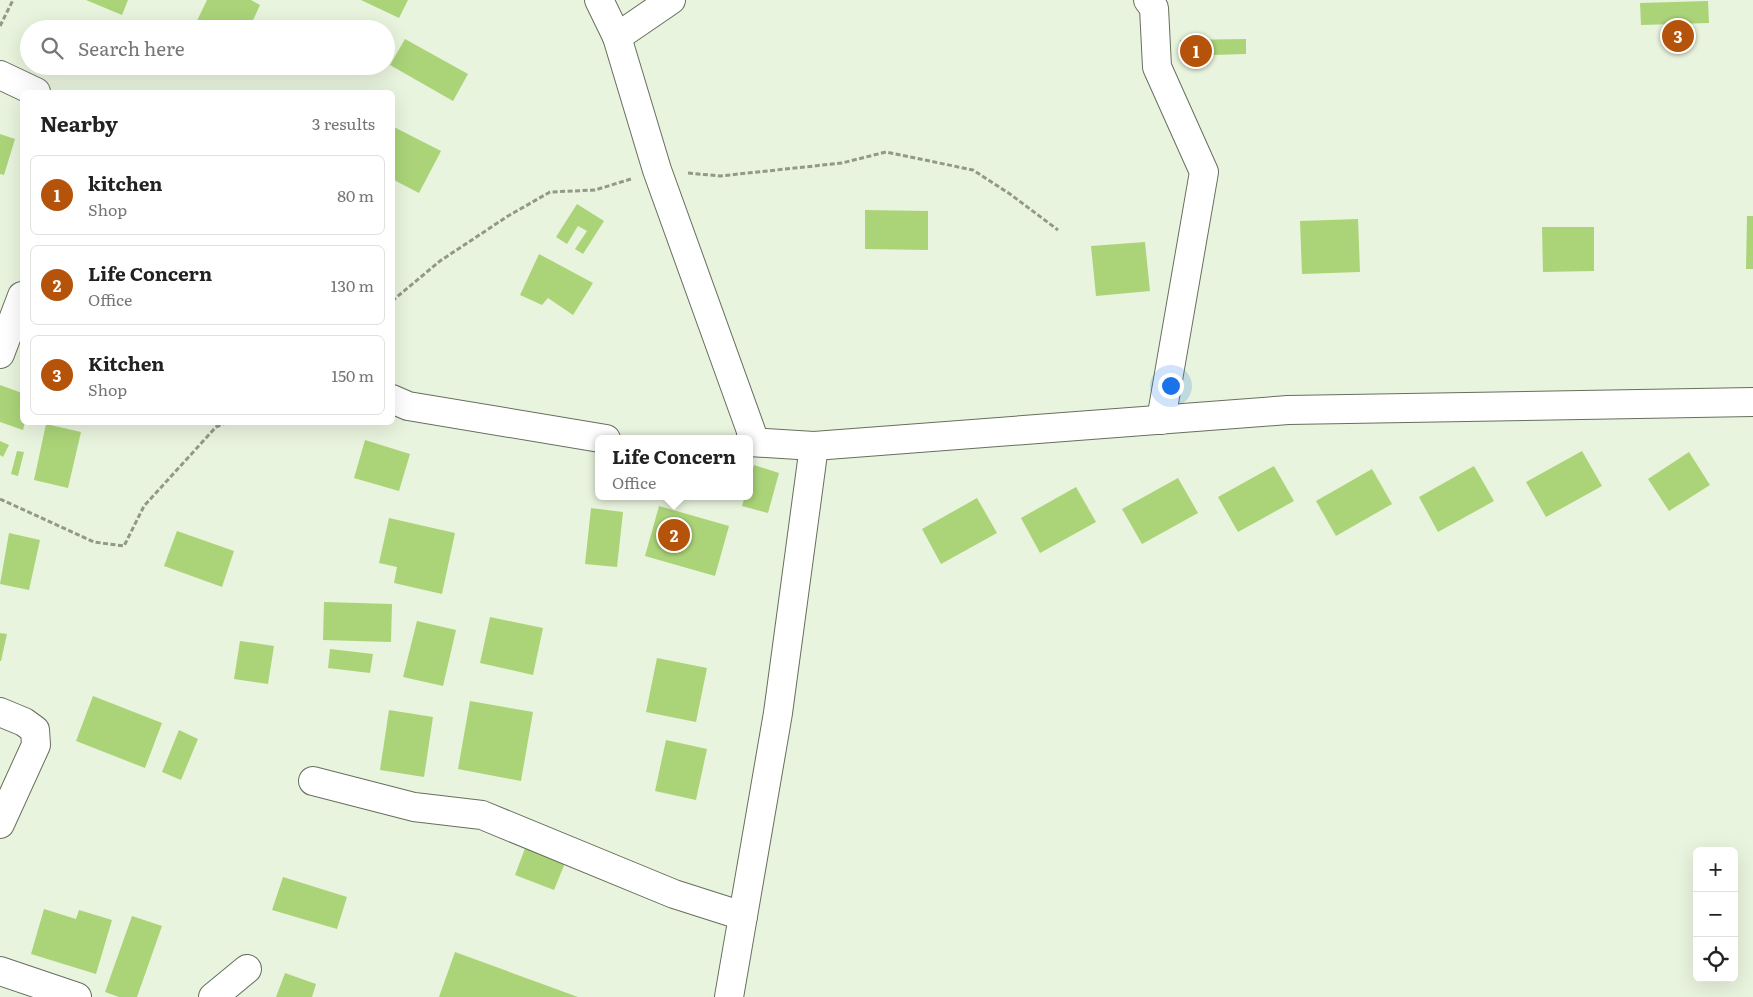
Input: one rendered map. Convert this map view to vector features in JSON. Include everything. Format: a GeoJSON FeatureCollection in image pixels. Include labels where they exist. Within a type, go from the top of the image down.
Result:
{"type":"FeatureCollection","features":[{"type":"Feature","properties":{"kind":"street"},"geometry":{"type":"LineString","coordinates":[[599,0],[617,37],[658,170],[750,435]]}},
{"type":"Feature","properties":{"kind":"street"},"geometry":{"type":"LineString","coordinates":[[617,37],[671,0]]}},
{"type":"Feature","properties":{"kind":"street"},"geometry":{"type":"LineString","coordinates":[[1148,0],[1154,8],[1157,67],[1204,172],[1161,420]]}},
{"type":"Feature","properties":{"kind":"street"},"geometry":{"type":"LineString","coordinates":[[0,75],[32,90]]}},
{"type":"Feature","properties":{"kind":"street"},"geometry":{"type":"LineString","coordinates":[[0,354],[20,301]]}},
{"type":"Feature","properties":{"kind":"street"},"geometry":{"type":"LineString","coordinates":[[395,400],[408,406],[595,437]]}},
{"type":"Feature","properties":{"kind":"street"},"geometry":{"type":"LineString","coordinates":[[753,442],[814,446],[1288,410],[1753,402]]}},
{"type":"Feature","properties":{"kind":"street"},"geometry":{"type":"LineString","coordinates":[[729,997],[778,713],[814,446]]}},
{"type":"Feature","properties":{"kind":"street"},"geometry":{"type":"LineString","coordinates":[[0,712],[24,722],[35,730],[36,745],[0,824]]}},
{"type":"Feature","properties":{"kind":"street"},"geometry":{"type":"LineString","coordinates":[[313,781],[414,807],[482,815],[674,894],[743,916]]}},
{"type":"Feature","properties":{"kind":"street"},"geometry":{"type":"LineString","coordinates":[[213,997],[247,969]]}},
{"type":"Feature","properties":{"kind":"street"},"geometry":{"type":"LineString","coordinates":[[0,971],[77,997]]}},
{"type":"Feature","properties":{"kind":"path"},"geometry":{"type":"LineString","coordinates":[[0,26],[14,0]]}},
{"type":"Feature","properties":{"kind":"path"},"geometry":{"type":"LineString","coordinates":[[395,299],[440,262],[508,216],[550,192],[595,190],[658,170],[720,176],[842,163],[886,152],[973,170],[1010,194],[1058,230]]}},
{"type":"Feature","properties":{"kind":"path"},"geometry":{"type":"LineString","coordinates":[[0,499],[94,542],[124,546],[144,506],[216,427],[221,425]]}},
{"type":"Feature","properties":{"kind":"building"},"geometry":{"type":"Polygon","coordinates":[[[86,0],[128,0],[122,15],[86,0]]]}},
{"type":"Feature","properties":{"kind":"building"},"geometry":{"type":"Polygon","coordinates":[[[207,0],[251,0],[260,5],[253,20],[197,20],[207,0]]]}},
{"type":"Feature","properties":{"kind":"building"},"geometry":{"type":"Polygon","coordinates":[[[361,0],[408,0],[399,18],[361,0]]]}},
{"type":"Feature","properties":{"kind":"building"},"geometry":{"type":"Polygon","coordinates":[[[1708,1],[1709,23],[1641,25],[1640,3],[1708,1]]]}},
{"type":"Feature","properties":{"kind":"building"},"geometry":{"type":"Polygon","coordinates":[[[405,39],[468,74],[453,101],[395,68],[395,56],[405,39]]]}},
{"type":"Feature","properties":{"kind":"building"},"geometry":{"type":"Polygon","coordinates":[[[1246,39],[1246,54],[1181,56],[1180,40],[1246,39]]]}},
{"type":"Feature","properties":{"kind":"building"},"geometry":{"type":"Polygon","coordinates":[[[395,128],[441,151],[419,193],[395,181],[395,128]]]}},
{"type":"Feature","properties":{"kind":"building"},"geometry":{"type":"Polygon","coordinates":[[[0,134],[15,139],[4,175],[0,174],[0,134]]]}},
{"type":"Feature","properties":{"kind":"building"},"geometry":{"type":"Polygon","coordinates":[[[577,204],[604,221],[583,254],[575,249],[587,231],[578,226],[567,244],[556,237],[577,204]]]}},
{"type":"Feature","properties":{"kind":"building"},"geometry":{"type":"Polygon","coordinates":[[[865,210],[928,211],[928,250],[865,249],[865,210]]]}},
{"type":"Feature","properties":{"kind":"building"},"geometry":{"type":"Polygon","coordinates":[[[1747,216],[1753,216],[1753,269],[1746,269],[1747,216]]]}},
{"type":"Feature","properties":{"kind":"building"},"geometry":{"type":"Polygon","coordinates":[[[1358,219],[1360,272],[1302,274],[1300,221],[1358,219]]]}},
{"type":"Feature","properties":{"kind":"building"},"geometry":{"type":"Polygon","coordinates":[[[1542,227],[1594,227],[1594,271],[1543,272],[1542,227]]]}},
{"type":"Feature","properties":{"kind":"building"},"geometry":{"type":"Polygon","coordinates":[[[1145,242],[1150,291],[1096,296],[1091,246],[1145,242]]]}},
{"type":"Feature","properties":{"kind":"building"},"geometry":{"type":"Polygon","coordinates":[[[539,254],[593,283],[573,315],[548,298],[542,305],[520,295],[539,254]]]}},
{"type":"Feature","properties":{"kind":"building"},"geometry":{"type":"Polygon","coordinates":[[[0,385],[20,392],[20,425],[24,425],[23,430],[0,422],[0,385]]]}},
{"type":"Feature","properties":{"kind":"building"},"geometry":{"type":"Polygon","coordinates":[[[46,425],[81,432],[68,488],[34,480],[46,425]]]}},
{"type":"Feature","properties":{"kind":"building"},"geometry":{"type":"Polygon","coordinates":[[[365,440],[410,454],[399,491],[354,478],[365,440]]]}},
{"type":"Feature","properties":{"kind":"building"},"geometry":{"type":"Polygon","coordinates":[[[0,441],[9,445],[3,457],[0,455],[0,441]]]}},
{"type":"Feature","properties":{"kind":"building"},"geometry":{"type":"Polygon","coordinates":[[[17,451],[24,452],[18,476],[11,474],[17,451]]]}},
{"type":"Feature","properties":{"kind":"building"},"geometry":{"type":"Polygon","coordinates":[[[1582,451],[1602,486],[1546,517],[1526,482],[1582,451]]]}},
{"type":"Feature","properties":{"kind":"building"},"geometry":{"type":"Polygon","coordinates":[[[1689,452],[1710,485],[1669,511],[1648,479],[1689,452]]]}},
{"type":"Feature","properties":{"kind":"building"},"geometry":{"type":"Polygon","coordinates":[[[754,465],[779,473],[768,513],[742,506],[744,500],[753,500],[754,465]]]}},
{"type":"Feature","properties":{"kind":"building"},"geometry":{"type":"Polygon","coordinates":[[[1274,466],[1294,501],[1238,532],[1218,497],[1274,466]]]}},
{"type":"Feature","properties":{"kind":"building"},"geometry":{"type":"Polygon","coordinates":[[[1474,466],[1494,501],[1438,532],[1419,497],[1474,466]]]}},
{"type":"Feature","properties":{"kind":"building"},"geometry":{"type":"Polygon","coordinates":[[[1372,469],[1392,504],[1336,536],[1316,501],[1372,469]]]}},
{"type":"Feature","properties":{"kind":"building"},"geometry":{"type":"Polygon","coordinates":[[[1178,478],[1198,513],[1142,544],[1122,509],[1178,478]]]}},
{"type":"Feature","properties":{"kind":"building"},"geometry":{"type":"Polygon","coordinates":[[[1076,487],[1096,522],[1040,553],[1021,518],[1076,487]]]}},
{"type":"Feature","properties":{"kind":"building"},"geometry":{"type":"Polygon","coordinates":[[[977,498],[997,533],[941,564],[922,529],[977,498]]]}},
{"type":"Feature","properties":{"kind":"building"},"geometry":{"type":"Polygon","coordinates":[[[659,506],[729,526],[715,576],[645,556],[659,506]]]}},
{"type":"Feature","properties":{"kind":"building"},"geometry":{"type":"Polygon","coordinates":[[[591,508],[623,512],[617,567],[585,564],[591,508]]]}},
{"type":"Feature","properties":{"kind":"building"},"geometry":{"type":"Polygon","coordinates":[[[389,518],[455,533],[442,594],[394,583],[397,567],[379,563],[389,518]]]}},
{"type":"Feature","properties":{"kind":"building"},"geometry":{"type":"Polygon","coordinates":[[[177,531],[234,551],[222,587],[164,566],[177,531]]]}},
{"type":"Feature","properties":{"kind":"building"},"geometry":{"type":"Polygon","coordinates":[[[9,533],[40,540],[29,590],[0,584],[9,533]]]}},
{"type":"Feature","properties":{"kind":"building"},"geometry":{"type":"Polygon","coordinates":[[[324,602],[392,604],[391,642],[323,640],[324,602]]]}},
{"type":"Feature","properties":{"kind":"building"},"geometry":{"type":"Polygon","coordinates":[[[490,617],[543,628],[533,675],[480,663],[490,617]]]}},
{"type":"Feature","properties":{"kind":"building"},"geometry":{"type":"Polygon","coordinates":[[[417,621],[456,630],[443,686],[403,677],[417,621]]]}},
{"type":"Feature","properties":{"kind":"building"},"geometry":{"type":"Polygon","coordinates":[[[0,633],[7,634],[1,661],[0,661],[0,633]]]}},
{"type":"Feature","properties":{"kind":"building"},"geometry":{"type":"Polygon","coordinates":[[[240,641],[274,646],[268,684],[234,679],[240,641]]]}},
{"type":"Feature","properties":{"kind":"building"},"geometry":{"type":"Polygon","coordinates":[[[330,649],[373,654],[370,673],[328,668],[330,649]]]}},
{"type":"Feature","properties":{"kind":"building"},"geometry":{"type":"Polygon","coordinates":[[[657,658],[707,668],[696,722],[646,712],[657,658]]]}},
{"type":"Feature","properties":{"kind":"building"},"geometry":{"type":"Polygon","coordinates":[[[93,696],[162,723],[145,768],[76,741],[93,696]]]}},
{"type":"Feature","properties":{"kind":"building"},"geometry":{"type":"Polygon","coordinates":[[[470,701],[533,712],[521,781],[458,769],[470,701]]]}},
{"type":"Feature","properties":{"kind":"building"},"geometry":{"type":"Polygon","coordinates":[[[389,710],[433,717],[424,777],[380,770],[389,710]]]}},
{"type":"Feature","properties":{"kind":"building"},"geometry":{"type":"Polygon","coordinates":[[[179,730],[198,739],[181,780],[162,772],[179,730]]]}},
{"type":"Feature","properties":{"kind":"building"},"geometry":{"type":"Polygon","coordinates":[[[666,740],[707,749],[696,800],[655,791],[666,740]]]}},
{"type":"Feature","properties":{"kind":"building"},"geometry":{"type":"Polygon","coordinates":[[[527,843],[567,858],[554,890],[515,875],[527,843]]]}},
{"type":"Feature","properties":{"kind":"building"},"geometry":{"type":"Polygon","coordinates":[[[283,877],[347,897],[337,929],[272,910],[283,877]]]}},
{"type":"Feature","properties":{"kind":"building"},"geometry":{"type":"Polygon","coordinates":[[[44,909],[76,919],[79,910],[112,920],[96,974],[31,954],[44,909]]]}},
{"type":"Feature","properties":{"kind":"building"},"geometry":{"type":"Polygon","coordinates":[[[132,916],[162,926],[137,997],[119,997],[105,992],[132,916]]]}},
{"type":"Feature","properties":{"kind":"building"},"geometry":{"type":"Polygon","coordinates":[[[455,952],[578,997],[439,997],[455,952]]]}},
{"type":"Feature","properties":{"kind":"building"},"geometry":{"type":"Polygon","coordinates":[[[285,973],[316,984],[312,997],[276,997],[285,973]]]}},
{"type":"Feature","properties":{"kind":"place","name":"Kitchen"},"geometry":{"type":"Point","coordinates":[1678,36]}},
{"type":"Feature","properties":{"kind":"place","name":"kitchen"},"geometry":{"type":"Point","coordinates":[1196,51]}},
{"type":"Feature","properties":{"kind":"place","name":"Life Concern"},"geometry":{"type":"Point","coordinates":[674,535]}}]}
